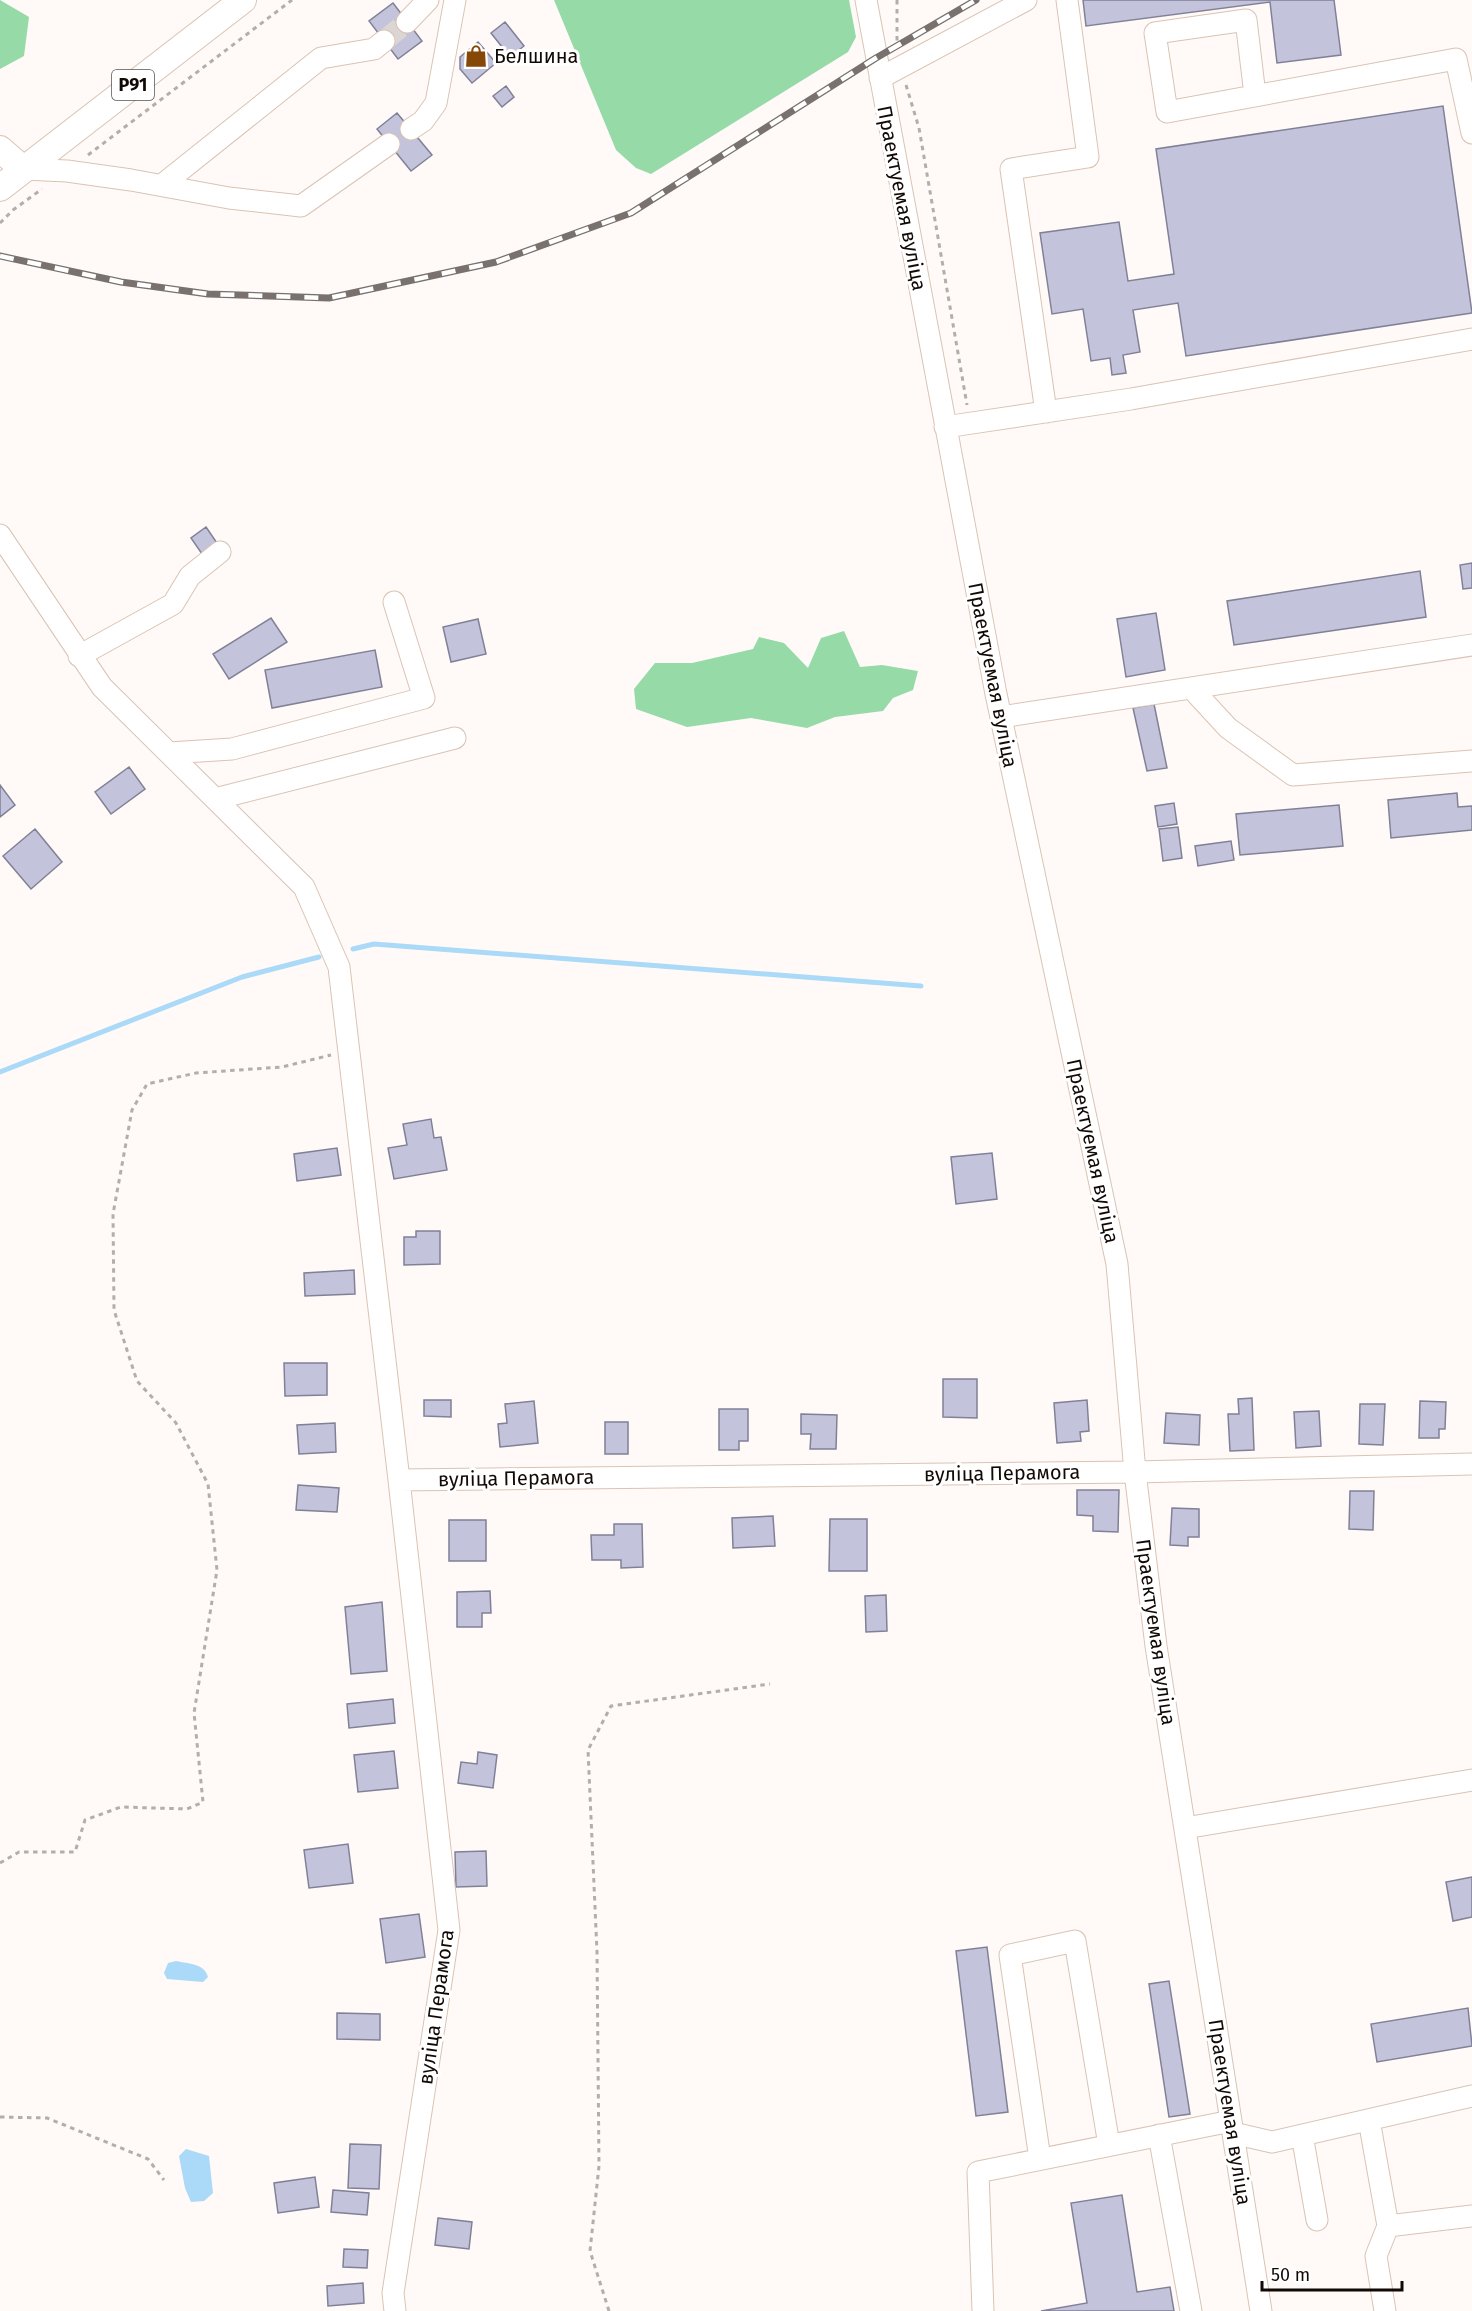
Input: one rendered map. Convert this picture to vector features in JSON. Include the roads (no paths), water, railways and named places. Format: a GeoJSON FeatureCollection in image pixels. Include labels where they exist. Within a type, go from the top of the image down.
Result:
{"type":"FeatureCollection","features":[{"type":"Feature","properties":{"kind":"main road","name":"Р91"},"geometry":{"type":"LineString","coordinates":[[0,188],[243,0]]}},
{"type":"Feature","properties":{"kind":"main road"},"geometry":{"type":"LineString","coordinates":[[0,149],[23,169]]}},
{"type":"Feature","properties":{"kind":"street"},"geometry":{"type":"LineString","coordinates":[[407,22],[428,0]]}},
{"type":"Feature","properties":{"kind":"street"},"geometry":{"type":"LineString","coordinates":[[411,129],[423,121],[436,103],[455,0]]}},
{"type":"Feature","properties":{"kind":"street","name":"Праектуемая вуліца"},"geometry":{"type":"LineString","coordinates":[[866,0],[1001,717],[1117,1264],[1135,1472],[1156,1646],[1261,2311]]}},
{"type":"Feature","properties":{"kind":"street"},"geometry":{"type":"LineString","coordinates":[[880,78],[1026,0]]}},
{"type":"Feature","properties":{"kind":"street"},"geometry":{"type":"LineString","coordinates":[[1046,412],[1011,169],[1088,157],[1067,0]]}},
{"type":"Feature","properties":{"kind":"street"},"geometry":{"type":"LineString","coordinates":[[1255,95],[1246,20],[1155,33],[1167,112],[1456,59],[1472,133]]}},
{"type":"Feature","properties":{"kind":"street"},"geometry":{"type":"LineString","coordinates":[[162,185],[321,58],[374,50],[384,41]]}},
{"type":"Feature","properties":{"kind":"street"},"geometry":{"type":"LineString","coordinates":[[23,169],[67,171],[162,185],[228,198],[301,206],[389,144]]}},
{"type":"Feature","properties":{"kind":"street"},"geometry":{"type":"LineString","coordinates":[[945,427],[1046,412],[1472,339]]}},
{"type":"Feature","properties":{"kind":"street"},"geometry":{"type":"LineString","coordinates":[[0,535],[79,656],[102,687],[304,887],[339,967],[399,1480]]}},
{"type":"Feature","properties":{"kind":"street"},"geometry":{"type":"LineString","coordinates":[[79,656],[173,604],[190,576],[220,552]]}},
{"type":"Feature","properties":{"kind":"street"},"geometry":{"type":"LineString","coordinates":[[169,753],[232,749],[424,698],[394,602]]}},
{"type":"Feature","properties":{"kind":"street"},"geometry":{"type":"LineString","coordinates":[[1001,717],[1472,645]]}},
{"type":"Feature","properties":{"kind":"street"},"geometry":{"type":"LineString","coordinates":[[1192,689],[1228,728],[1293,775],[1472,761]]}},
{"type":"Feature","properties":{"kind":"street"},"geometry":{"type":"LineString","coordinates":[[215,799],[455,738]]}},
{"type":"Feature","properties":{"kind":"street","name":"вуліца Перамога"},"geometry":{"type":"LineString","coordinates":[[395,2311],[393,2293],[449,1930],[399,1480],[1135,1472],[1472,1464]]}},
{"type":"Feature","properties":{"kind":"street"},"geometry":{"type":"LineString","coordinates":[[1185,1828],[1472,1780]]}},
{"type":"Feature","properties":{"kind":"street"},"geometry":{"type":"LineString","coordinates":[[1041,2159],[1010,1955],[1075,1941],[1109,2145]]}},
{"type":"Feature","properties":{"kind":"street"},"geometry":{"type":"LineString","coordinates":[[983,2311],[978,2172],[1159,2135],[1232,2127],[1272,2142],[1472,2096]]}},
{"type":"Feature","properties":{"kind":"street"},"geometry":{"type":"LineString","coordinates":[[1369,2120],[1388,2226],[1376,2256],[1385,2311]]}},
{"type":"Feature","properties":{"kind":"street"},"geometry":{"type":"LineString","coordinates":[[1159,2135],[1191,2311]]}},
{"type":"Feature","properties":{"kind":"street"},"geometry":{"type":"LineString","coordinates":[[1302,2135],[1317,2220]]}},
{"type":"Feature","properties":{"kind":"street"},"geometry":{"type":"LineString","coordinates":[[1388,2226],[1472,2216]]}},
{"type":"Feature","properties":{"kind":"water"},"geometry":{"type":"Polygon","coordinates":[[[176,1961],[200,1967],[208,1977],[203,1982],[167,1979],[164,1973],[168,1963],[176,1961]]]}},
{"type":"Feature","properties":{"kind":"water"},"geometry":{"type":"Polygon","coordinates":[[[186,2149],[209,2156],[213,2193],[204,2201],[191,2202],[185,2188],[179,2156],[186,2149]]]}},
{"type":"Feature","properties":{"kind":"waterway"},"geometry":{"type":"LineString","coordinates":[[353,949],[374,944],[921,986]]}},
{"type":"Feature","properties":{"kind":"waterway"},"geometry":{"type":"LineString","coordinates":[[0,1072],[242,977],[319,957]]}},
{"type":"Feature","properties":{"kind":"tunnel"},"geometry":{"type":"LineString","coordinates":[[384,41],[407,22]]}},
{"type":"Feature","properties":{"kind":"railway"},"geometry":{"type":"LineString","coordinates":[[0,256],[121,282],[208,294],[329,298],[496,262],[631,213],[876,58],[976,0]]}},
{"type":"Feature","properties":{"kind":"place","name":"Белшина"},"geometry":{"type":"Point","coordinates":[476,56]}}]}
